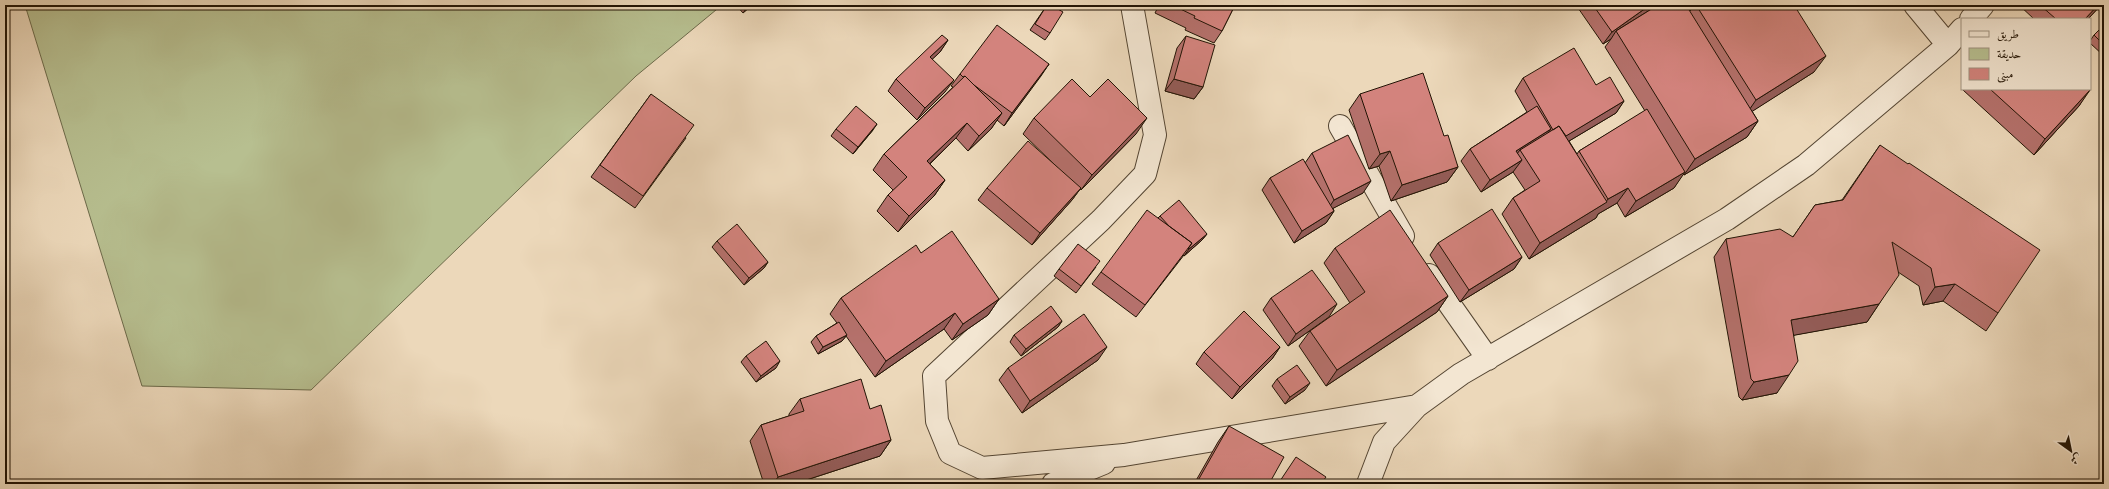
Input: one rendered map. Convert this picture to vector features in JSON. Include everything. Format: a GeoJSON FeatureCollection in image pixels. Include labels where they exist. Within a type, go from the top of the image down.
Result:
{"type":"FeatureCollection","features":[{"type":"Feature","properties":{"kind":"street"},"geometry":{"type":"LineString","coordinates":[[1132,5],[1155,135],[1145,174],[1101,220],[934,376],[937,421],[950,453],[982,468],[1124,455],[1417,406]]}},
{"type":"Feature","properties":{"kind":"street"},"geometry":{"type":"LineString","coordinates":[[1368,484],[1384,442],[1417,406],[1461,374],[1745,207],[1806,165],[1955,37],[1915,5]]}},
{"type":"Feature","properties":{"kind":"street"},"geometry":{"type":"LineString","coordinates":[[1972,18],[1983,5]]}},
{"type":"Feature","properties":{"kind":"street"},"geometry":{"type":"LineString","coordinates":[[1340,126],[1415,254],[1488,359]]}},
{"type":"Feature","properties":{"kind":"street"},"geometry":{"type":"LineString","coordinates":[[1054,484],[1124,455]]}},
{"type":"Feature","properties":{"kind":"green space"},"geometry":{"type":"Polygon","coordinates":[[[25,5],[722,5],[636,76],[311,390],[142,386],[25,5]]]}},
{"type":"Feature","properties":{"kind":"building"},"geometry":{"type":"Polygon","coordinates":[[[1047,5],[1051,5],[1063,12],[1050,33],[1035,24],[1047,5]]]}},
{"type":"Feature","properties":{"kind":"building"},"geometry":{"type":"Polygon","coordinates":[[[1172,5],[1235,5],[1222,31],[1194,18],[1195,16],[1172,5]]]}},
{"type":"Feature","properties":{"kind":"building"},"geometry":{"type":"Polygon","coordinates":[[[1593,5],[1650,5],[1612,32],[1593,5]]]}},
{"type":"Feature","properties":{"kind":"building"},"geometry":{"type":"Polygon","coordinates":[[[1658,5],[1686,5],[1758,121],[1695,159],[1616,31],[1658,5]]]}},
{"type":"Feature","properties":{"kind":"building"},"geometry":{"type":"Polygon","coordinates":[[[1696,5],[1794,5],[1826,56],[1756,100],[1696,5]]]}},
{"type":"Feature","properties":{"kind":"building"},"geometry":{"type":"Polygon","coordinates":[[[2040,5],[2098,5],[2086,18],[2055,18],[2040,5]]]}},
{"type":"Feature","properties":{"kind":"building"},"geometry":{"type":"Polygon","coordinates":[[[997,25],[1049,64],[1012,113],[974,85],[965,76],[963,77],[960,74],[997,25]]]}},
{"type":"Feature","properties":{"kind":"building"},"geometry":{"type":"Polygon","coordinates":[[[2104,25],[2104,45],[2094,35],[2104,25]]]}},
{"type":"Feature","properties":{"kind":"building"},"geometry":{"type":"Polygon","coordinates":[[[942,35],[948,40],[930,57],[954,80],[925,108],[896,79],[942,35]]]}},
{"type":"Feature","properties":{"kind":"building"},"geometry":{"type":"Polygon","coordinates":[[[1186,36],[1215,45],[1203,87],[1174,79],[1186,36]]]}},
{"type":"Feature","properties":{"kind":"building"},"geometry":{"type":"Polygon","coordinates":[[[1574,48],[1596,85],[1610,77],[1624,101],[1566,136],[1559,126],[1553,130],[1523,78],[1574,48]]]}},
{"type":"Feature","properties":{"kind":"building"},"geometry":{"type":"Polygon","coordinates":[[[1423,73],[1444,136],[1448,135],[1458,167],[1402,185],[1390,151],[1380,154],[1360,94],[1423,73]]]}},
{"type":"Feature","properties":{"kind":"building"},"geometry":{"type":"Polygon","coordinates":[[[965,76],[1002,113],[979,136],[967,123],[927,161],[945,180],[909,216],[888,195],[907,177],[884,154],[965,76]]]}},
{"type":"Feature","properties":{"kind":"building"},"geometry":{"type":"Polygon","coordinates":[[[1072,79],[1090,97],[1108,79],[1147,118],[1092,175],[1034,118],[1072,79]]]}},
{"type":"Feature","properties":{"kind":"building"},"geometry":{"type":"Polygon","coordinates":[[[1991,90],[2090,90],[2045,139],[1991,90]]]}},
{"type":"Feature","properties":{"kind":"building"},"geometry":{"type":"Polygon","coordinates":[[[651,94],[694,125],[643,196],[600,165],[651,94]]]}},
{"type":"Feature","properties":{"kind":"building"},"geometry":{"type":"Polygon","coordinates":[[[856,106],[877,124],[858,147],[836,129],[856,106]]]}},
{"type":"Feature","properties":{"kind":"building"},"geometry":{"type":"Polygon","coordinates":[[[1537,106],[1551,129],[1516,151],[1522,160],[1490,180],[1470,149],[1537,106]]]}},
{"type":"Feature","properties":{"kind":"building"},"geometry":{"type":"Polygon","coordinates":[[[1647,109],[1685,172],[1636,201],[1628,188],[1608,199],[1579,151],[1647,109]]]}},
{"type":"Feature","properties":{"kind":"building"},"geometry":{"type":"Polygon","coordinates":[[[1559,126],[1607,202],[1540,243],[1513,198],[1540,181],[1520,150],[1559,126]]]}},
{"type":"Feature","properties":{"kind":"building"},"geometry":{"type":"Polygon","coordinates":[[[1348,135],[1371,181],[1334,200],[1312,153],[1348,135]]]}},
{"type":"Feature","properties":{"kind":"building"},"geometry":{"type":"Polygon","coordinates":[[[1028,141],[1081,188],[1040,233],[987,188],[1028,141]]]}},
{"type":"Feature","properties":{"kind":"building"},"geometry":{"type":"Polygon","coordinates":[[[1880,145],[2040,250],[1998,313],[1955,284],[1935,287],[1931,268],[1892,242],[1899,275],[1879,304],[1791,320],[1798,361],[1789,375],[1754,382],[1751,379],[1726,239],[1780,229],[1793,237],[1815,205],[1843,200],[1880,145]]]}},
{"type":"Feature","properties":{"kind":"building"},"geometry":{"type":"Polygon","coordinates":[[[1303,159],[1334,211],[1302,231],[1270,178],[1303,159]]]}},
{"type":"Feature","properties":{"kind":"building"},"geometry":{"type":"Polygon","coordinates":[[[1179,200],[1207,234],[1189,249],[1192,243],[1169,226],[1160,216],[1179,200]]]}},
{"type":"Feature","properties":{"kind":"building"},"geometry":{"type":"Polygon","coordinates":[[[1492,209],[1522,257],[1469,290],[1438,243],[1492,209]]]}},
{"type":"Feature","properties":{"kind":"building"},"geometry":{"type":"Polygon","coordinates":[[[1147,210],[1192,243],[1145,305],[1101,272],[1147,210]]]}},
{"type":"Feature","properties":{"kind":"building"},"geometry":{"type":"Polygon","coordinates":[[[1390,210],[1448,296],[1337,370],[1310,331],[1365,292],[1335,248],[1390,210]]]}},
{"type":"Feature","properties":{"kind":"building"},"geometry":{"type":"Polygon","coordinates":[[[737,224],[768,262],[749,278],[717,241],[737,224]]]}},
{"type":"Feature","properties":{"kind":"building"},"geometry":{"type":"Polygon","coordinates":[[[952,231],[999,299],[963,324],[955,313],[886,361],[841,298],[916,245],[921,253],[952,231]]]}},
{"type":"Feature","properties":{"kind":"building"},"geometry":{"type":"Polygon","coordinates":[[[1078,244],[1100,261],[1081,286],[1059,269],[1078,244]]]}},
{"type":"Feature","properties":{"kind":"building"},"geometry":{"type":"Polygon","coordinates":[[[1312,270],[1337,304],[1296,334],[1271,298],[1312,270]]]}},
{"type":"Feature","properties":{"kind":"building"},"geometry":{"type":"Polygon","coordinates":[[[1051,306],[1062,321],[1026,349],[1014,335],[1051,306]]]}},
{"type":"Feature","properties":{"kind":"building"},"geometry":{"type":"Polygon","coordinates":[[[1244,311],[1280,347],[1240,387],[1204,352],[1244,311]]]}},
{"type":"Feature","properties":{"kind":"building"},"geometry":{"type":"Polygon","coordinates":[[[1084,314],[1107,347],[1030,401],[1008,368],[1084,314]]]}},
{"type":"Feature","properties":{"kind":"building"},"geometry":{"type":"Polygon","coordinates":[[[839,322],[847,335],[823,347],[816,336],[839,322]]]}},
{"type":"Feature","properties":{"kind":"building"},"geometry":{"type":"Polygon","coordinates":[[[766,341],[780,361],[761,376],[746,356],[766,341]]]}},
{"type":"Feature","properties":{"kind":"building"},"geometry":{"type":"Polygon","coordinates":[[[1297,365],[1310,383],[1290,397],[1277,379],[1297,365]]]}},
{"type":"Feature","properties":{"kind":"building"},"geometry":{"type":"Polygon","coordinates":[[[861,379],[870,409],[881,405],[891,440],[778,477],[761,425],[804,411],[800,399],[861,379]]]}},
{"type":"Feature","properties":{"kind":"building"},"geometry":{"type":"Polygon","coordinates":[[[1229,426],[1284,457],[1269,484],[1196,484],[1229,426]]]}},
{"type":"Feature","properties":{"kind":"building"},"geometry":{"type":"Polygon","coordinates":[[[1296,457],[1326,477],[1321,484],[1278,484],[1296,457]]]}},
{"type":"Feature","properties":{"kind":"building"},"geometry":{"type":"Polygon","coordinates":[[[1060,481],[1061,484],[1049,484],[1060,481]]]}}]}
